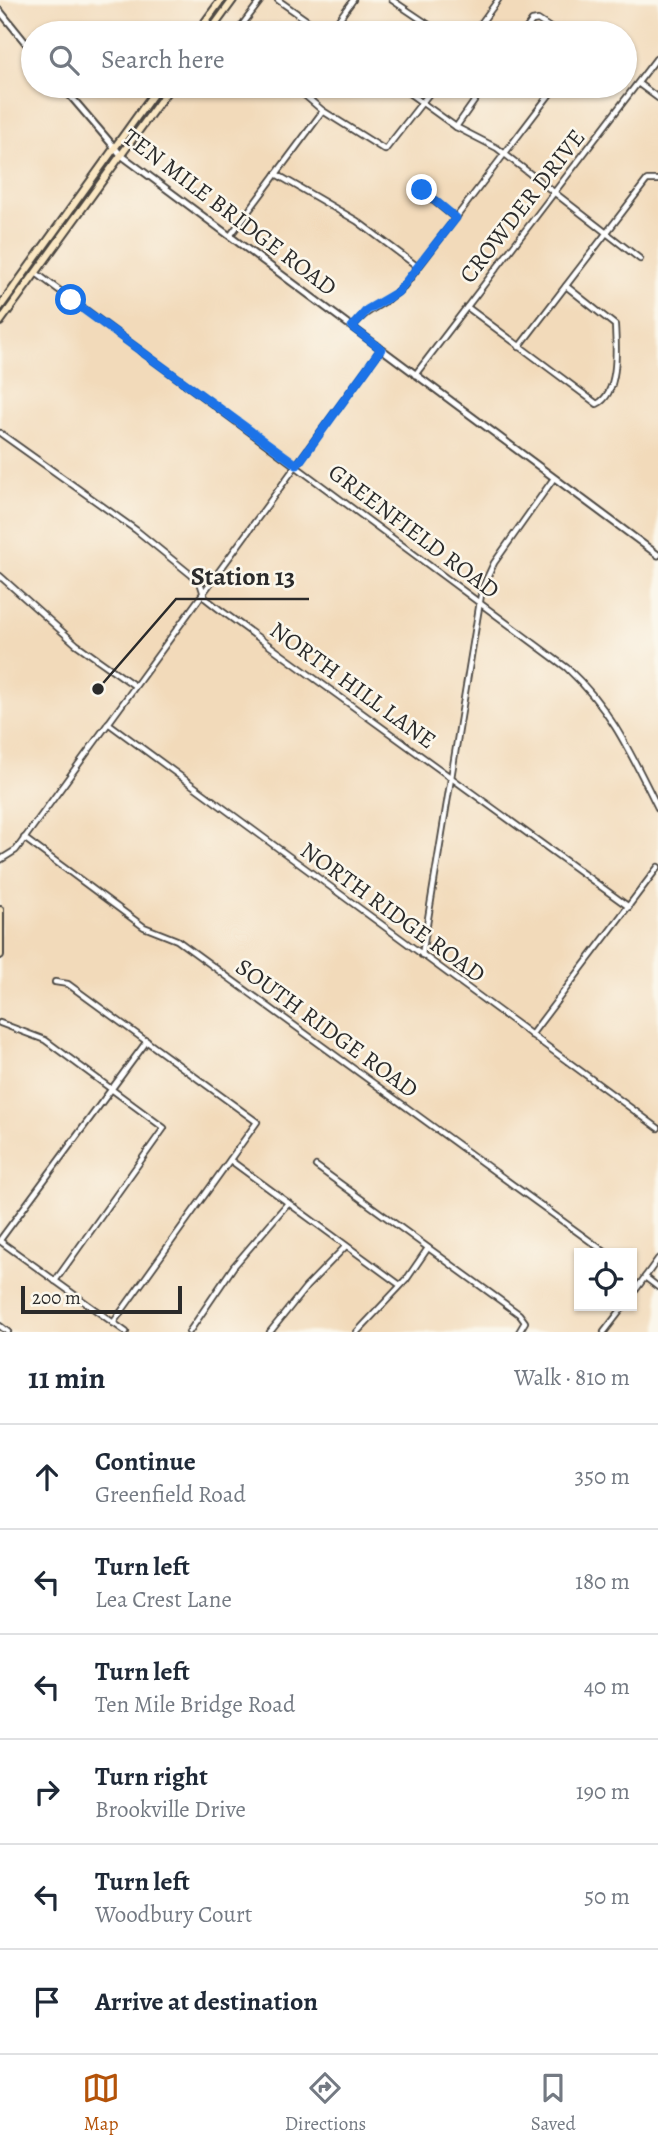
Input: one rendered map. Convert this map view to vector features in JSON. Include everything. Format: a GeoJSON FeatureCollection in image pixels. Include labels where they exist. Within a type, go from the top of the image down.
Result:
{"type":"FeatureCollection","features":[{"type":"Feature","properties":{"kind":"main road"},"geometry":{"type":"LineString","coordinates":[[206,21],[221,0]]}},
{"type":"Feature","properties":{"kind":"main road"},"geometry":{"type":"LineString","coordinates":[[218,21],[233,0]]}},
{"type":"Feature","properties":{"kind":"main road"},"geometry":{"type":"LineString","coordinates":[[0,307],[151,98]]}},
{"type":"Feature","properties":{"kind":"main road"},"geometry":{"type":"LineString","coordinates":[[0,322],[162,98]]}},
{"type":"Feature","properties":{"kind":"main road"},"geometry":{"type":"LineString","coordinates":[[0,910],[0,955]]}},
{"type":"Feature","properties":{"kind":"street"},"geometry":{"type":"LineString","coordinates":[[245,21],[261,0]]}},
{"type":"Feature","properties":{"kind":"street"},"geometry":{"type":"LineString","coordinates":[[278,0],[309,21]]}},
{"type":"Feature","properties":{"kind":"street"},"geometry":{"type":"LineString","coordinates":[[336,21],[353,0]]}},
{"type":"Feature","properties":{"kind":"street"},"geometry":{"type":"LineString","coordinates":[[393,0],[423,21]]}},
{"type":"Feature","properties":{"kind":"street"},"geometry":{"type":"LineString","coordinates":[[483,21],[498,0]]}},
{"type":"Feature","properties":{"kind":"street"},"geometry":{"type":"LineString","coordinates":[[0,11],[21,37]]}},
{"type":"Feature","properties":{"kind":"street","name":"CROWDER DRIVE"},"geometry":{"type":"LineString","coordinates":[[637,87],[656,59]]}},
{"type":"Feature","properties":{"kind":"street"},"geometry":{"type":"LineString","coordinates":[[639,84],[658,98]]}},
{"type":"Feature","properties":{"kind":"street","name":"TEN MILE BRIDGE ROAD"},"geometry":{"type":"LineString","coordinates":[[71,98],[121,155],[658,555]]}},
{"type":"Feature","properties":{"kind":"street"},"geometry":{"type":"LineString","coordinates":[[308,98],[323,111],[385,150],[426,98]]}},
{"type":"Feature","properties":{"kind":"street"},"geometry":{"type":"LineString","coordinates":[[415,98],[456,127],[504,153],[640,259]]}},
{"type":"Feature","properties":{"kind":"street"},"geometry":{"type":"LineString","coordinates":[[456,127],[477,98]]}},
{"type":"Feature","properties":{"kind":"street"},"geometry":{"type":"LineString","coordinates":[[352,327],[367,310],[398,292],[547,98]]}},
{"type":"Feature","properties":{"kind":"street","name":"CROWDER DRIVE"},"geometry":{"type":"LineString","coordinates":[[415,374],[628,98]]}},
{"type":"Feature","properties":{"kind":"street"},"geometry":{"type":"LineString","coordinates":[[230,236],[323,111]]}},
{"type":"Feature","properties":{"kind":"street"},"geometry":{"type":"LineString","coordinates":[[276,174],[310,196],[348,215],[418,267]]}},
{"type":"Feature","properties":{"kind":"street"},"geometry":{"type":"LineString","coordinates":[[519,347],[651,178],[658,180]]}},
{"type":"Feature","properties":{"kind":"street"},"geometry":{"type":"LineString","coordinates":[[420,182],[424,193],[456,218]]}},
{"type":"Feature","properties":{"kind":"street","name":"GREENFIELD ROAD"},"geometry":{"type":"LineString","coordinates":[[36,273],[567,668],[593,693],[617,725],[658,808]]}},
{"type":"Feature","properties":{"kind":"street"},"geometry":{"type":"LineString","coordinates":[[467,307],[597,404],[603,401],[611,387],[615,325],[566,286]]}},
{"type":"Feature","properties":{"kind":"street"},"geometry":{"type":"LineString","coordinates":[[0,860],[9,857],[24,838],[381,349]]}},
{"type":"Feature","properties":{"kind":"street","name":"NORTH HILL LANE"},"geometry":{"type":"LineString","coordinates":[[0,433],[136,530],[200,582],[205,598],[219,609],[629,907]]}},
{"type":"Feature","properties":{"kind":"street"},"geometry":{"type":"LineString","coordinates":[[422,955],[480,603],[494,563],[554,478]]}},
{"type":"Feature","properties":{"kind":"street"},"geometry":{"type":"LineString","coordinates":[[0,576],[76,644],[135,686]]}},
{"type":"Feature","properties":{"kind":"street","name":"NORTH RIDGE ROAD"},"geometry":{"type":"LineString","coordinates":[[108,723],[658,1128]]}},
{"type":"Feature","properties":{"kind":"street","name":"SOUTH RIDGE ROAD"},"geometry":{"type":"LineString","coordinates":[[24,838],[144,927],[177,940],[600,1248]]}},
{"type":"Feature","properties":{"kind":"street"},"geometry":{"type":"LineString","coordinates":[[531,1035],[658,867]]}},
{"type":"Feature","properties":{"kind":"street"},"geometry":{"type":"LineString","coordinates":[[55,982],[68,984],[257,1122],[113,1323]]}},
{"type":"Feature","properties":{"kind":"street"},"geometry":{"type":"LineString","coordinates":[[0,1023],[46,1040],[164,1128],[55,1281]]}},
{"type":"Feature","properties":{"kind":"street"},"geometry":{"type":"LineString","coordinates":[[126,1332],[0,1240],[147,1041]]}},
{"type":"Feature","properties":{"kind":"street"},"geometry":{"type":"LineString","coordinates":[[230,1160],[400,1285]]}},
{"type":"Feature","properties":{"kind":"street"},"geometry":{"type":"LineString","coordinates":[[316,1166],[519,1314],[525,1322],[519,1332]]}},
{"type":"Feature","properties":{"kind":"street"},"geometry":{"type":"LineString","coordinates":[[189,1332],[234,1266],[288,1203]]}},
{"type":"Feature","properties":{"kind":"street"},"geometry":{"type":"LineString","coordinates":[[270,1332],[306,1287],[346,1246]]}},
{"type":"Feature","properties":{"kind":"street"},"geometry":{"type":"LineString","coordinates":[[357,1332],[400,1285],[428,1248]]}},
{"type":"Feature","properties":{"kind":"street"},"geometry":{"type":"LineString","coordinates":[[637,1288],[658,1259]]}},
{"type":"Feature","properties":{"kind":"street"},"geometry":{"type":"LineString","coordinates":[[645,1277],[658,1287]]}},
{"type":"Feature","properties":{"kind":"street"},"geometry":{"type":"LineString","coordinates":[[607,1331],[621,1311]]}},
{"type":"Feature","properties":{"kind":"street"},"geometry":{"type":"LineString","coordinates":[[0,1326],[8,1332]]}},
{"type":"Feature","properties":{"kind":"place","name":"Station 13"},"geometry":{"type":"Point","coordinates":[98,689]}},
{"type":"Feature","properties":{"kind":"route"},"geometry":{"type":"LineString","coordinates":[[71,300],[297,465],[381,349],[352,327],[367,310],[398,292],[456,218],[422,190]]}}]}
